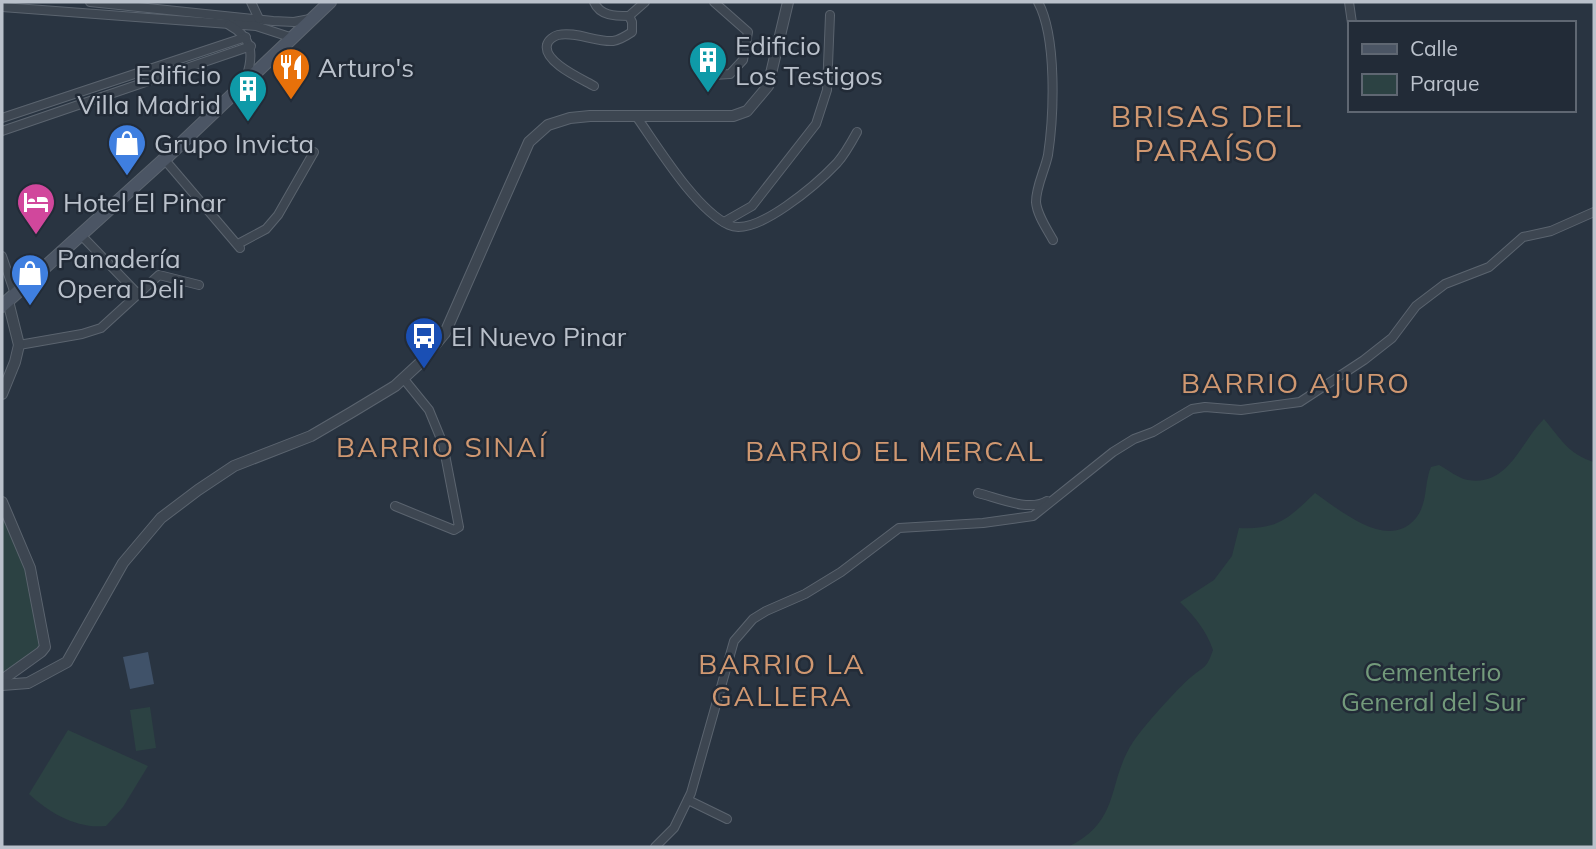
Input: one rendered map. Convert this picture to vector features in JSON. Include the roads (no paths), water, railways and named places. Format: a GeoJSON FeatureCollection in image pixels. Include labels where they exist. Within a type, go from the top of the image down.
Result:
{"type":"FeatureCollection","features":[{"type":"Feature","properties":{"kind":"main road"},"geometry":{"type":"LineString","coordinates":[[8,300],[165,160],[330,2]]}},
{"type":"Feature","properties":{"kind":"street"},"geometry":{"type":"LineString","coordinates":[[90,2],[294,22],[313,18]]}},
{"type":"Feature","properties":{"kind":"street"},"geometry":{"type":"LineString","coordinates":[[251,2],[259,19]]}},
{"type":"Feature","properties":{"kind":"street"},"geometry":{"type":"LineString","coordinates":[[594,2],[598,10],[604,13],[629,16],[645,2]]}},
{"type":"Feature","properties":{"kind":"street"},"geometry":{"type":"LineString","coordinates":[[714,2],[748,32],[743,60],[730,74],[714,75]]}},
{"type":"Feature","properties":{"kind":"street"},"geometry":{"type":"LineString","coordinates":[[2,683],[28,684],[67,662],[123,563],[162,518],[198,490],[234,466],[311,436],[374,399],[403,378],[445,333],[529,142],[538,132],[557,120],[570,118],[733,116],[747,111],[768,86],[788,2]]}},
{"type":"Feature","properties":{"kind":"street"},"geometry":{"type":"LineString","coordinates":[[1038,2],[1050,35],[1052,108],[1048,156],[1036,198],[1038,210],[1053,240]]}},
{"type":"Feature","properties":{"kind":"street"},"geometry":{"type":"LineString","coordinates":[[1349,2],[1352,21]]}},
{"type":"Feature","properties":{"kind":"street"},"geometry":{"type":"LineString","coordinates":[[2,6],[38,6],[256,26],[293,38]]}},
{"type":"Feature","properties":{"kind":"street"},"geometry":{"type":"LineString","coordinates":[[724,222],[752,206],[816,124],[827,90],[830,15]]}},
{"type":"Feature","properties":{"kind":"street"},"geometry":{"type":"LineString","coordinates":[[594,86],[558,66],[547,53],[547,45],[561,35],[612,41],[621,39],[633,29],[629,16]]}},
{"type":"Feature","properties":{"kind":"street"},"geometry":{"type":"LineString","coordinates":[[227,23],[246,37],[251,46],[251,62],[244,83]]}},
{"type":"Feature","properties":{"kind":"street"},"geometry":{"type":"LineString","coordinates":[[2,118],[246,37]]}},
{"type":"Feature","properties":{"kind":"street"},"geometry":{"type":"LineString","coordinates":[[2,131],[251,46]]}},
{"type":"Feature","properties":{"kind":"street"},"geometry":{"type":"LineString","coordinates":[[636,116],[680,179],[694,195],[733,228],[752,224],[790,205],[837,163],[857,132]]}},
{"type":"Feature","properties":{"kind":"street"},"geometry":{"type":"LineString","coordinates":[[165,160],[239,246],[266,229],[278,215],[314,152]]}},
{"type":"Feature","properties":{"kind":"street"},"geometry":{"type":"LineString","coordinates":[[655,847],[674,828],[688,800],[734,641],[753,619],[805,594],[841,572],[899,528],[983,523],[1028,517],[1040,511],[1124,444],[1153,432],[1192,409],[1205,407],[1241,410],[1291,404],[1306,398],[1392,338],[1416,306],[1445,284],[1489,267],[1523,237],[1551,231],[1594,212]]}},
{"type":"Feature","properties":{"kind":"street"},"geometry":{"type":"LineString","coordinates":[[81,235],[137,293]]}},
{"type":"Feature","properties":{"kind":"street"},"geometry":{"type":"LineString","coordinates":[[2,256],[8,300],[19,345],[2,394]]}},
{"type":"Feature","properties":{"kind":"street"},"geometry":{"type":"LineString","coordinates":[[19,345],[101,328],[159,275],[199,285]]}},
{"type":"Feature","properties":{"kind":"street"},"geometry":{"type":"LineString","coordinates":[[2,315],[15,327]]}},
{"type":"Feature","properties":{"kind":"street"},"geometry":{"type":"LineString","coordinates":[[394,506],[454,530],[459,527],[443,444],[429,410],[403,378]]}},
{"type":"Feature","properties":{"kind":"street"},"geometry":{"type":"LineString","coordinates":[[978,493],[1037,506],[1070,487]]}},
{"type":"Feature","properties":{"kind":"street"},"geometry":{"type":"LineString","coordinates":[[2,502],[30,568],[45,647],[2,683]]}},
{"type":"Feature","properties":{"kind":"street"},"geometry":{"type":"LineString","coordinates":[[688,800],[727,819]]}},
{"type":"Feature","properties":{"kind":"water"},"geometry":{"type":"Polygon","coordinates":[[[148,652],[154,684],[130,689],[123,657],[148,652]]]}},
{"type":"Feature","properties":{"kind":"place","name":"Edificio Los Testigos"},"geometry":{"type":"Point","coordinates":[708,94]}},
{"type":"Feature","properties":{"kind":"place","name":"Arturo's"},"geometry":{"type":"Point","coordinates":[291,101]}},
{"type":"Feature","properties":{"kind":"place","name":"Edificio Villa Madrid"},"geometry":{"type":"Point","coordinates":[248,123]}},
{"type":"Feature","properties":{"kind":"place","name":"Grupo Invicta"},"geometry":{"type":"Point","coordinates":[127,177]}},
{"type":"Feature","properties":{"kind":"place","name":"Hotel El Pinar"},"geometry":{"type":"Point","coordinates":[36,236]}},
{"type":"Feature","properties":{"kind":"place","name":"Panadería Opera Deli"},"geometry":{"type":"Point","coordinates":[30,307]}},
{"type":"Feature","properties":{"kind":"place","name":"El Nuevo Pinar"},"geometry":{"type":"Point","coordinates":[424,370]}},
{"type":"Feature","properties":{"kind":"district","name":"BRISAS DEL PARAÍSO"},"geometry":{"type":"Point","coordinates":[1207,133]}},
{"type":"Feature","properties":{"kind":"district","name":"BARRIO AJURO"},"geometry":{"type":"Point","coordinates":[1296,382]}},
{"type":"Feature","properties":{"kind":"district","name":"BARRIO SINAÍ"},"geometry":{"type":"Point","coordinates":[442,446]}},
{"type":"Feature","properties":{"kind":"district","name":"BARRIO EL MERCAL"},"geometry":{"type":"Point","coordinates":[895,450]}},
{"type":"Feature","properties":{"kind":"district","name":"BARRIO LA GALLERA"},"geometry":{"type":"Point","coordinates":[782,679]}},
{"type":"Feature","properties":{"kind":"park label","name":"Cementerio General del Sur"},"geometry":{"type":"Point","coordinates":[1433,686]}}]}
